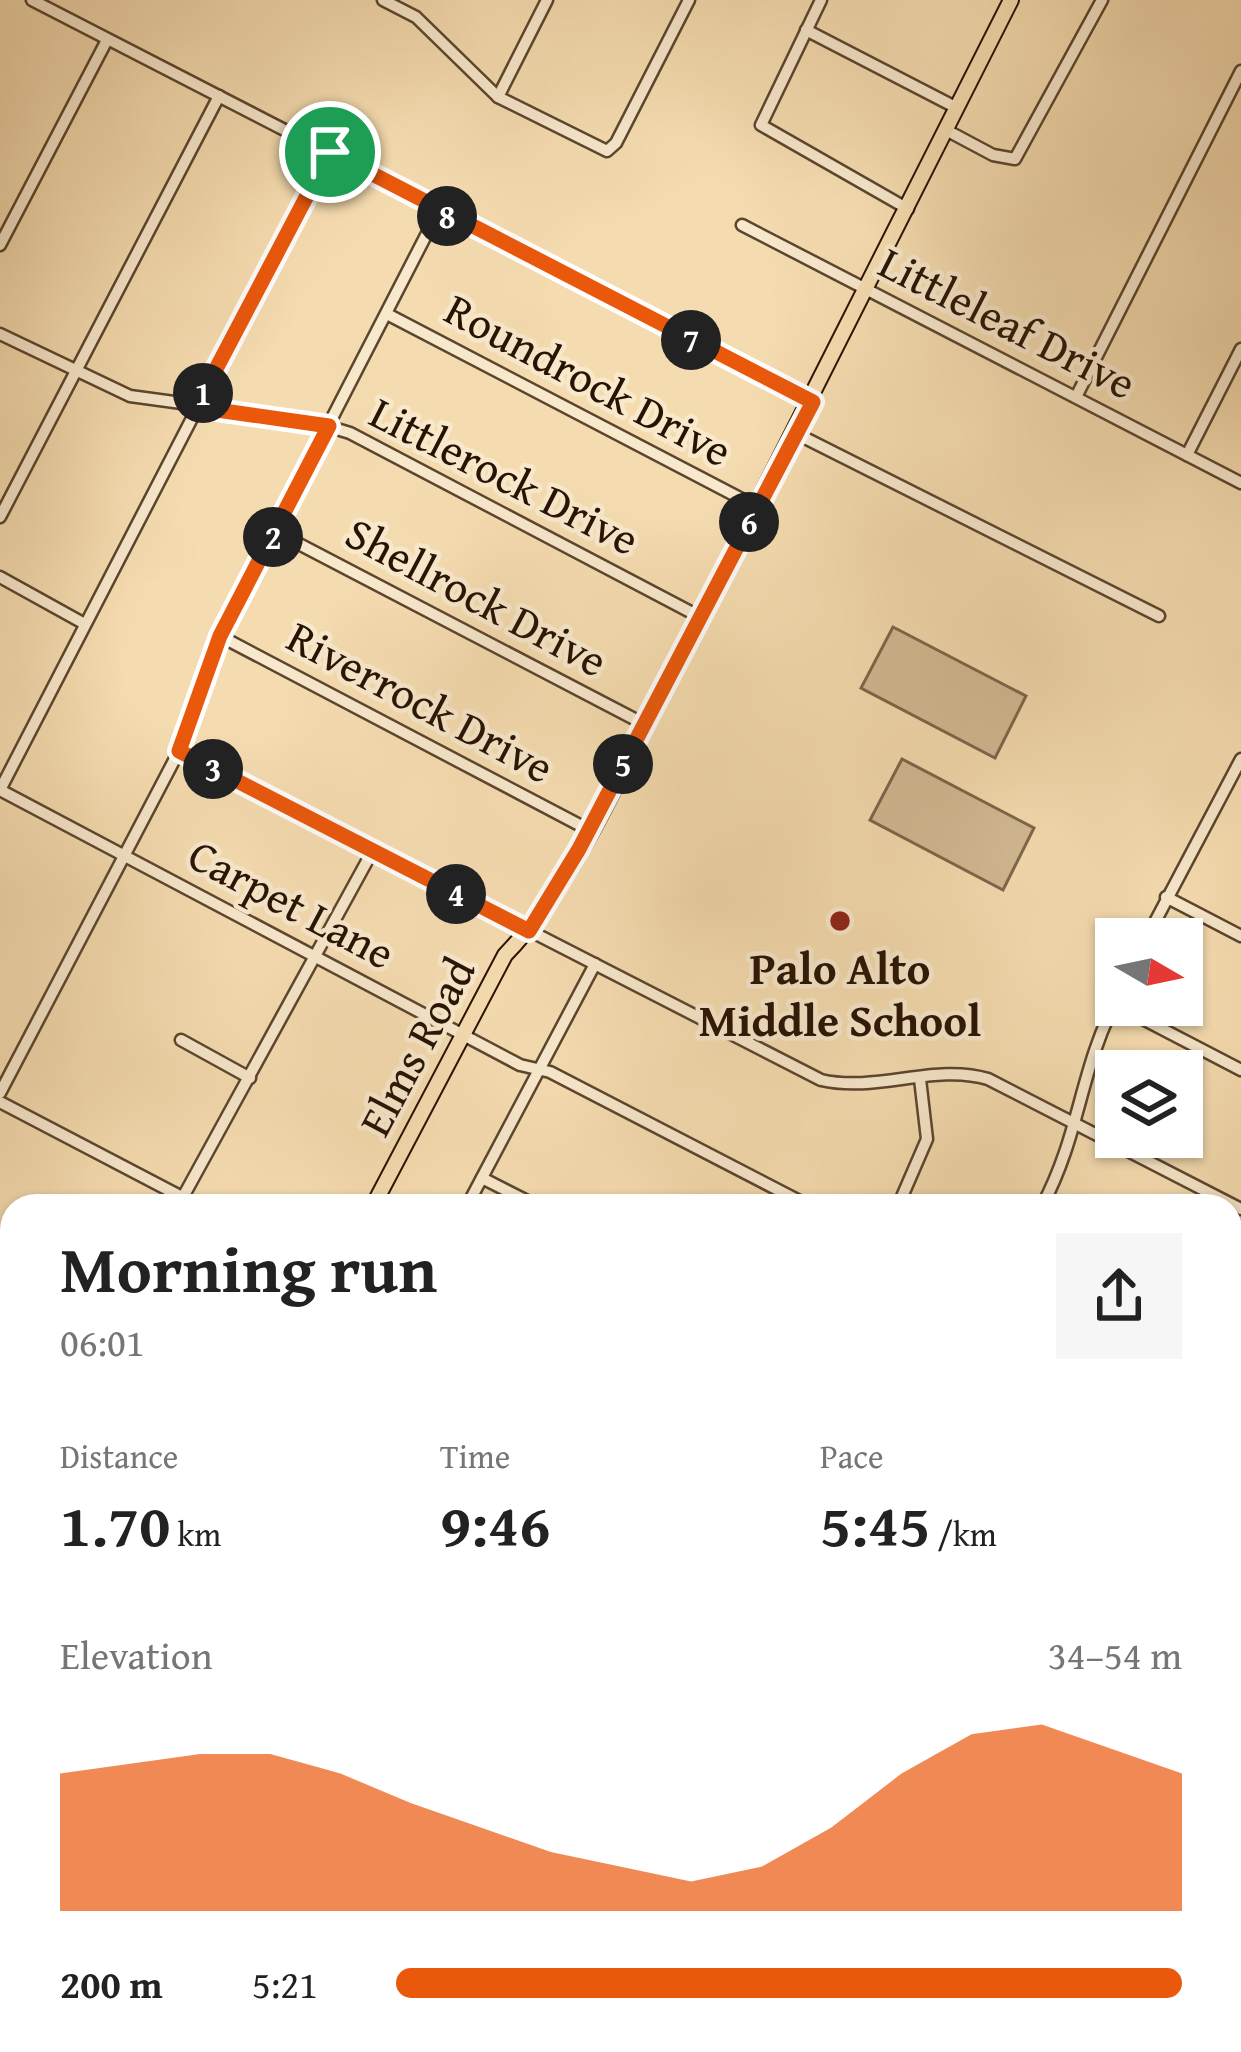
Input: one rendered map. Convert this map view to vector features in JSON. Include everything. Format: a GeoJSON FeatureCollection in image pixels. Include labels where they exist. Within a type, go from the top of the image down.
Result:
{"type":"FeatureCollection","features":[{"type":"Feature","properties":{"kind":"main road","name":"Elms Road"},"geometry":{"type":"LineString","coordinates":[[379,1194],[505,956],[529,931],[589,830],[813,402],[1005,2]]}},
{"type":"Feature","properties":{"kind":"street"},"geometry":{"type":"LineString","coordinates":[[32,0],[813,402]]}},
{"type":"Feature","properties":{"kind":"street"},"geometry":{"type":"LineString","coordinates":[[383,0],[405,5],[498,97],[607,151],[616,143],[689,0]]}},
{"type":"Feature","properties":{"kind":"street"},"geometry":{"type":"LineString","coordinates":[[498,97],[548,0]]}},
{"type":"Feature","properties":{"kind":"street"},"geometry":{"type":"LineString","coordinates":[[821,0],[761,124],[908,209]]}},
{"type":"Feature","properties":{"kind":"street"},"geometry":{"type":"LineString","coordinates":[[946,130],[1015,160],[1102,0]]}},
{"type":"Feature","properties":{"kind":"street"},"geometry":{"type":"LineString","coordinates":[[806,30],[957,108]]}},
{"type":"Feature","properties":{"kind":"street"},"geometry":{"type":"LineString","coordinates":[[0,245],[106,40]]}},
{"type":"Feature","properties":{"kind":"street"},"geometry":{"type":"LineString","coordinates":[[1076,397],[1241,71]]}},
{"type":"Feature","properties":{"kind":"street"},"geometry":{"type":"LineString","coordinates":[[0,517],[219,95]]}},
{"type":"Feature","properties":{"kind":"street"},"geometry":{"type":"LineString","coordinates":[[0,790],[330,152]]}},
{"type":"Feature","properties":{"kind":"street"},"geometry":{"type":"LineString","coordinates":[[0,1093],[179,751],[220,636],[438,212]]}},
{"type":"Feature","properties":{"kind":"street","name":"Littleleaf Drive"},"geometry":{"type":"LineString","coordinates":[[742,225],[1241,483]]}},
{"type":"Feature","properties":{"kind":"street","name":"Roundrock Drive"},"geometry":{"type":"LineString","coordinates":[[387,314],[757,507]]}},
{"type":"Feature","properties":{"kind":"street","name":"Littlerock Drive"},"geometry":{"type":"LineString","coordinates":[[0,334],[130,396],[329,426],[373,443],[700,616]]}},
{"type":"Feature","properties":{"kind":"street"},"geometry":{"type":"LineString","coordinates":[[1187,455],[1241,349]]}},
{"type":"Feature","properties":{"kind":"street"},"geometry":{"type":"LineString","coordinates":[[795,433],[1159,616]]}},
{"type":"Feature","properties":{"kind":"street","name":"Shellrock Drive"},"geometry":{"type":"LineString","coordinates":[[276,532],[644,724]]}},
{"type":"Feature","properties":{"kind":"street"},"geometry":{"type":"LineString","coordinates":[[0,577],[83,623]]}},
{"type":"Feature","properties":{"kind":"street","name":"Riverrock Drive"},"geometry":{"type":"LineString","coordinates":[[220,636],[589,830]]}},
{"type":"Feature","properties":{"kind":"street"},"geometry":{"type":"LineString","coordinates":[[179,751],[821,1080],[861,1085],[975,1075],[1212,1194]]}},
{"type":"Feature","properties":{"kind":"street"},"geometry":{"type":"LineString","coordinates":[[1156,918],[1241,759]]}},
{"type":"Feature","properties":{"kind":"street","name":"Carpet Lane"},"geometry":{"type":"LineString","coordinates":[[0,790],[461,1034],[785,1194]]}},
{"type":"Feature","properties":{"kind":"street"},"geometry":{"type":"LineString","coordinates":[[1225,790],[1241,798]]}},
{"type":"Feature","properties":{"kind":"street"},"geometry":{"type":"LineString","coordinates":[[184,1194],[372,852]]}},
{"type":"Feature","properties":{"kind":"street"},"geometry":{"type":"LineString","coordinates":[[1166,897],[1241,936]]}},
{"type":"Feature","properties":{"kind":"street"},"geometry":{"type":"LineString","coordinates":[[473,1194],[595,964]]}},
{"type":"Feature","properties":{"kind":"street"},"geometry":{"type":"LineString","coordinates":[[1047,1194],[1078,1125],[1096,1044],[1105,1026]]}},
{"type":"Feature","properties":{"kind":"street"},"geometry":{"type":"LineString","coordinates":[[1158,1026],[1241,1070]]}},
{"type":"Feature","properties":{"kind":"street"},"geometry":{"type":"LineString","coordinates":[[181,1040],[250,1078]]}},
{"type":"Feature","properties":{"kind":"street"},"geometry":{"type":"LineString","coordinates":[[903,1194],[927,1139],[920,1079]]}},
{"type":"Feature","properties":{"kind":"street"},"geometry":{"type":"LineString","coordinates":[[0,1102],[176,1194]]}},
{"type":"Feature","properties":{"kind":"street"},"geometry":{"type":"LineString","coordinates":[[482,1178],[513,1194]]}},
{"type":"Feature","properties":{"kind":"shaded area"},"geometry":{"type":"Polygon","coordinates":[[[893,627],[1026,696],[995,758],[861,688],[893,627]]]}},
{"type":"Feature","properties":{"kind":"shaded area"},"geometry":{"type":"Polygon","coordinates":[[[902,759],[1034,828],[1003,890],[870,820],[902,759]]]}},
{"type":"Feature","properties":{"kind":"place","name":"Palo Alto Middle School"},"geometry":{"type":"Point","coordinates":[840,921]}},
{"type":"Feature","properties":{"kind":"route"},"geometry":{"type":"LineString","coordinates":[[330,152],[438,212],[813,402],[579,849],[529,931],[179,751],[220,636],[329,426],[196,407],[330,152]]}}]}
